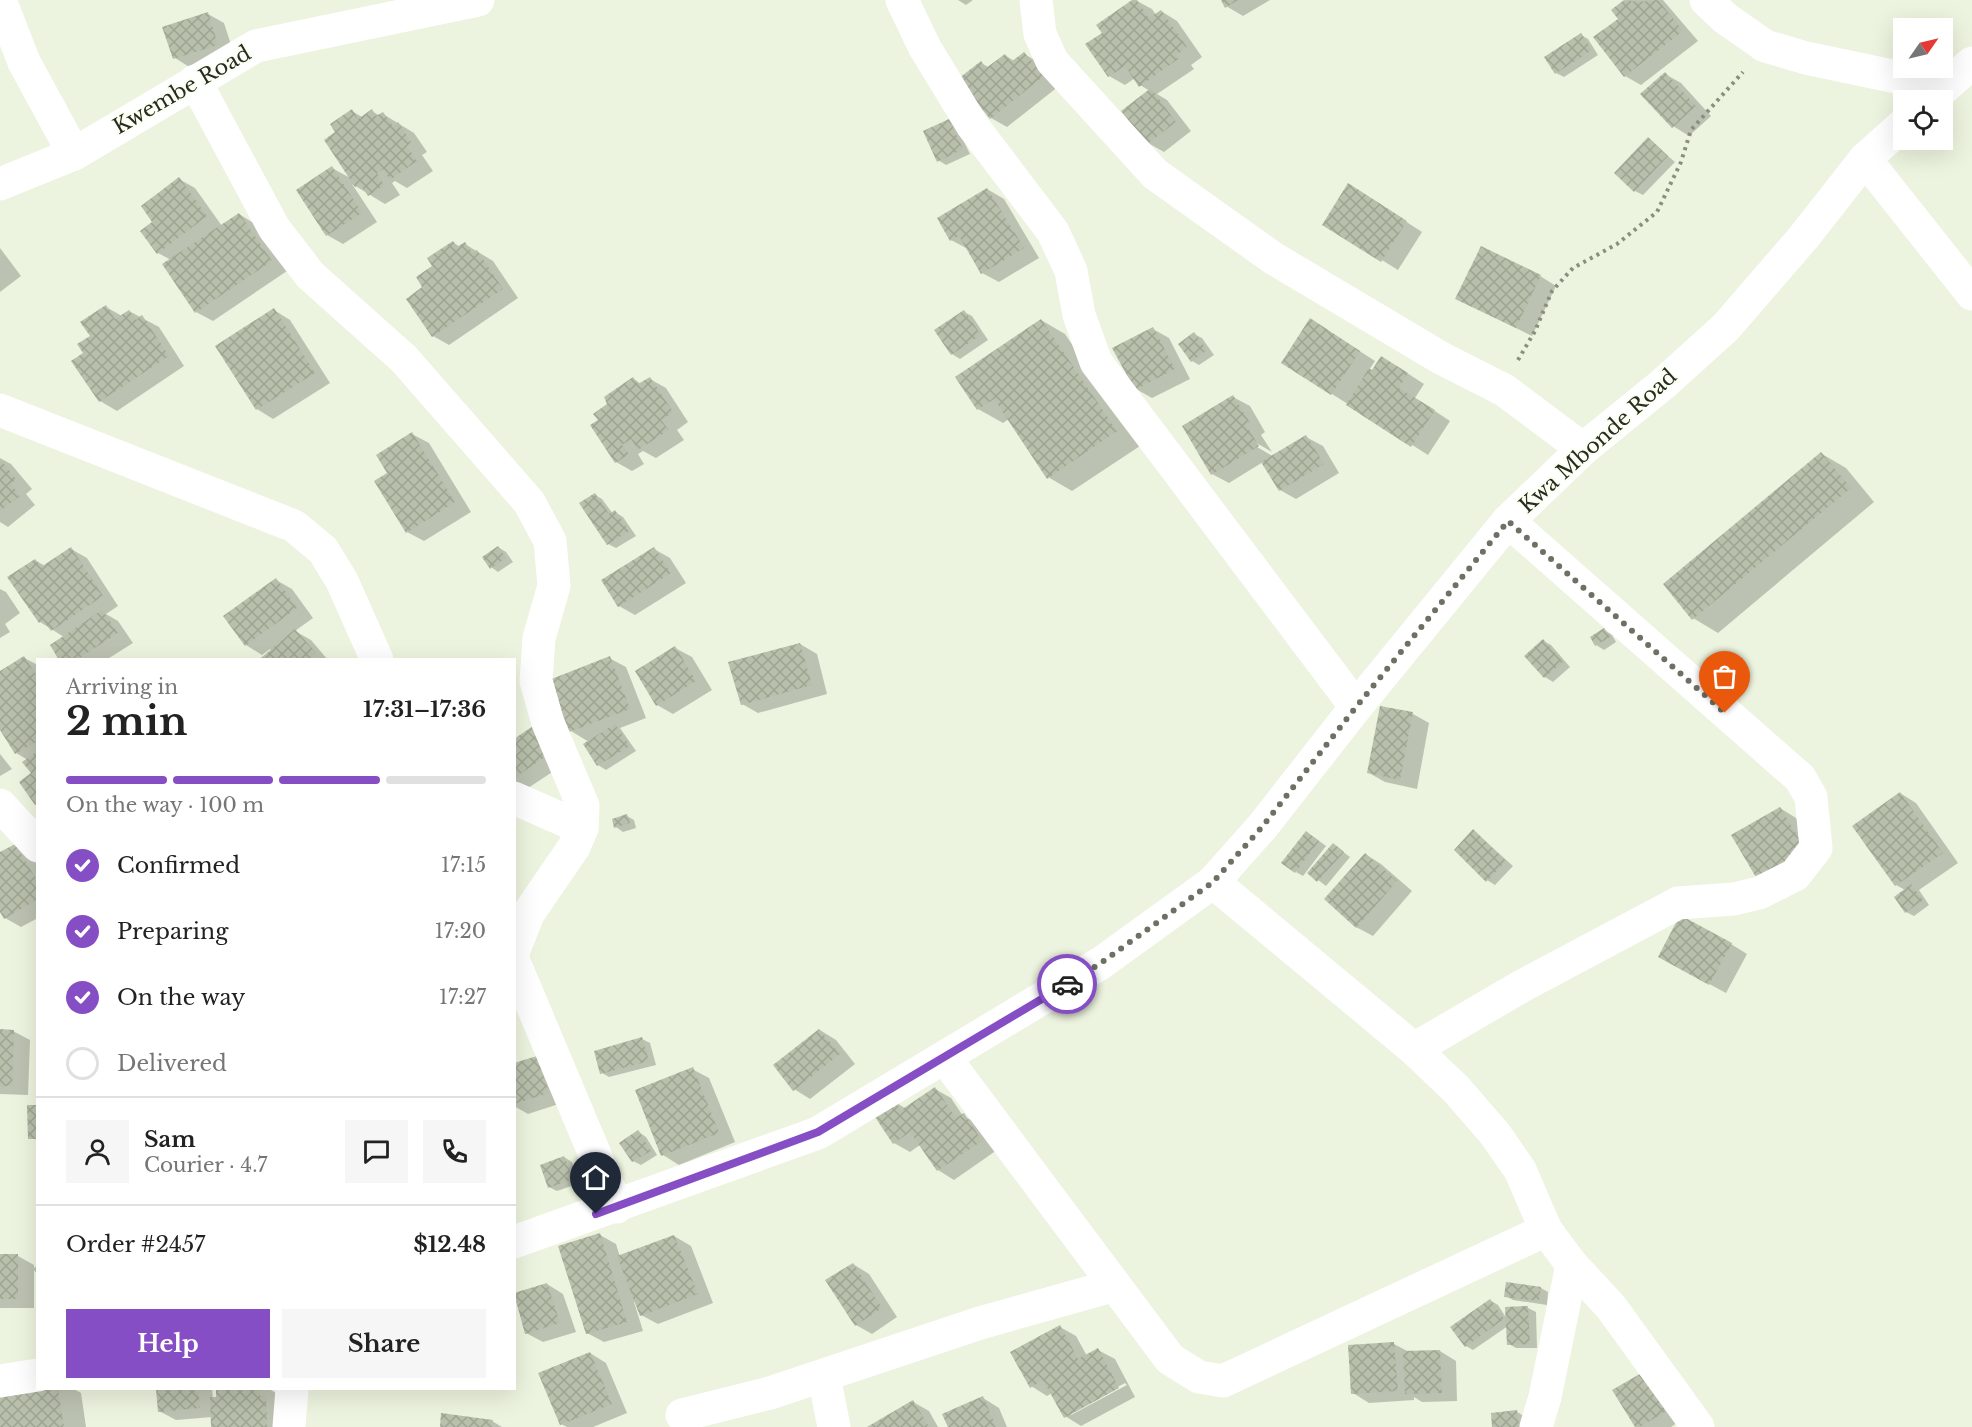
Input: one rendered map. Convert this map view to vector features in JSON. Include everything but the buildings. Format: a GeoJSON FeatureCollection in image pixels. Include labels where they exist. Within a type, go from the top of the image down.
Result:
{"type":"FeatureCollection","features":[{"type":"Feature","properties":{"kind":"street"},"geometry":{"type":"LineString","coordinates":[[0,0],[24,62],[74,154]]}},
{"type":"Feature","properties":{"kind":"street","name":"Kwembe Road"},"geometry":{"type":"LineString","coordinates":[[0,184],[74,154],[256,46],[478,0]]}},
{"type":"Feature","properties":{"kind":"street"},"geometry":{"type":"LineString","coordinates":[[902,0],[925,48],[972,125],[1053,232],[1071,271],[1079,315],[1096,362],[1356,707]]}},
{"type":"Feature","properties":{"kind":"street"},"geometry":{"type":"LineString","coordinates":[[1036,0],[1040,34],[1052,61],[1155,174],[1274,258],[1442,358],[1503,390],[1583,448]]}},
{"type":"Feature","properties":{"kind":"street"},"geometry":{"type":"LineString","coordinates":[[1706,0],[1725,18],[1765,46],[1922,90]]}},
{"type":"Feature","properties":{"kind":"street"},"geometry":{"type":"LineString","coordinates":[[1942,90],[1972,63]]}},
{"type":"Feature","properties":{"kind":"street"},"geometry":{"type":"LineString","coordinates":[[195,81],[274,228],[310,275],[404,359],[529,502],[550,541],[554,586],[539,638],[536,681],[548,723],[583,806],[582,828],[574,847],[528,914],[516,945]]}},
{"type":"Feature","properties":{"kind":"street","name":"Kwa Mbonde Road"},"geometry":{"type":"LineString","coordinates":[[516,1241],[617,1207],[818,1132],[1101,963],[1213,882],[1262,827],[1356,707],[1508,521],[1583,448],[1663,384],[1726,327],[1803,238],[1865,159],[1893,134]]}},
{"type":"Feature","properties":{"kind":"street"},"geometry":{"type":"LineString","coordinates":[[1865,159],[1972,294]]}},
{"type":"Feature","properties":{"kind":"street"},"geometry":{"type":"LineString","coordinates":[[0,410],[294,526],[323,550],[342,581],[376,658]]}},
{"type":"Feature","properties":{"kind":"street"},"geometry":{"type":"LineString","coordinates":[[1414,1049],[1522,986],[1678,903],[1734,899],[1759,893],[1795,875],[1816,848],[1811,797],[1800,778],[1508,521]]}},
{"type":"Feature","properties":{"kind":"street"},"geometry":{"type":"LineString","coordinates":[[516,799],[582,828]]}},
{"type":"Feature","properties":{"kind":"street"},"geometry":{"type":"LineString","coordinates":[[0,805],[36,844]]}},
{"type":"Feature","properties":{"kind":"street"},"geometry":{"type":"LineString","coordinates":[[1213,882],[1414,1049],[1456,1089],[1495,1134],[1520,1170],[1546,1230],[1572,1265],[1611,1307],[1698,1427]]}},
{"type":"Feature","properties":{"kind":"street"},"geometry":{"type":"LineString","coordinates":[[516,967],[617,1207]]}},
{"type":"Feature","properties":{"kind":"street"},"geometry":{"type":"LineString","coordinates":[[945,1058],[1170,1359],[1199,1377],[1223,1381],[1546,1230]]}},
{"type":"Feature","properties":{"kind":"street"},"geometry":{"type":"LineString","coordinates":[[1536,1427],[1545,1396],[1572,1265]]}},
{"type":"Feature","properties":{"kind":"street"},"geometry":{"type":"LineString","coordinates":[[681,1414],[770,1393],[980,1323],[1115,1285]]}},
{"type":"Feature","properties":{"kind":"street"},"geometry":{"type":"LineString","coordinates":[[0,1381],[36,1375]]}},
{"type":"Feature","properties":{"kind":"street"},"geometry":{"type":"LineString","coordinates":[[824,1376],[834,1427]]}},
{"type":"Feature","properties":{"kind":"street"},"geometry":{"type":"LineString","coordinates":[[289,1427],[292,1390]]}},
{"type":"Feature","properties":{"kind":"path"},"geometry":{"type":"LineString","coordinates":[[1503,390],[1535,331],[1552,291],[1573,268],[1625,238],[1657,212],[1681,162],[1691,130],[1765,46]]}},
{"type":"Feature","properties":{"kind":"way so far"},"geometry":{"type":"LineString","coordinates":[[1067,984],[1101,963],[1213,882],[1262,827],[1356,707],[1508,521],[1725,713]]}},
{"type":"Feature","properties":{"kind":"route"},"geometry":{"type":"LineString","coordinates":[[596,1214],[818,1132],[1067,984]]}}]}
